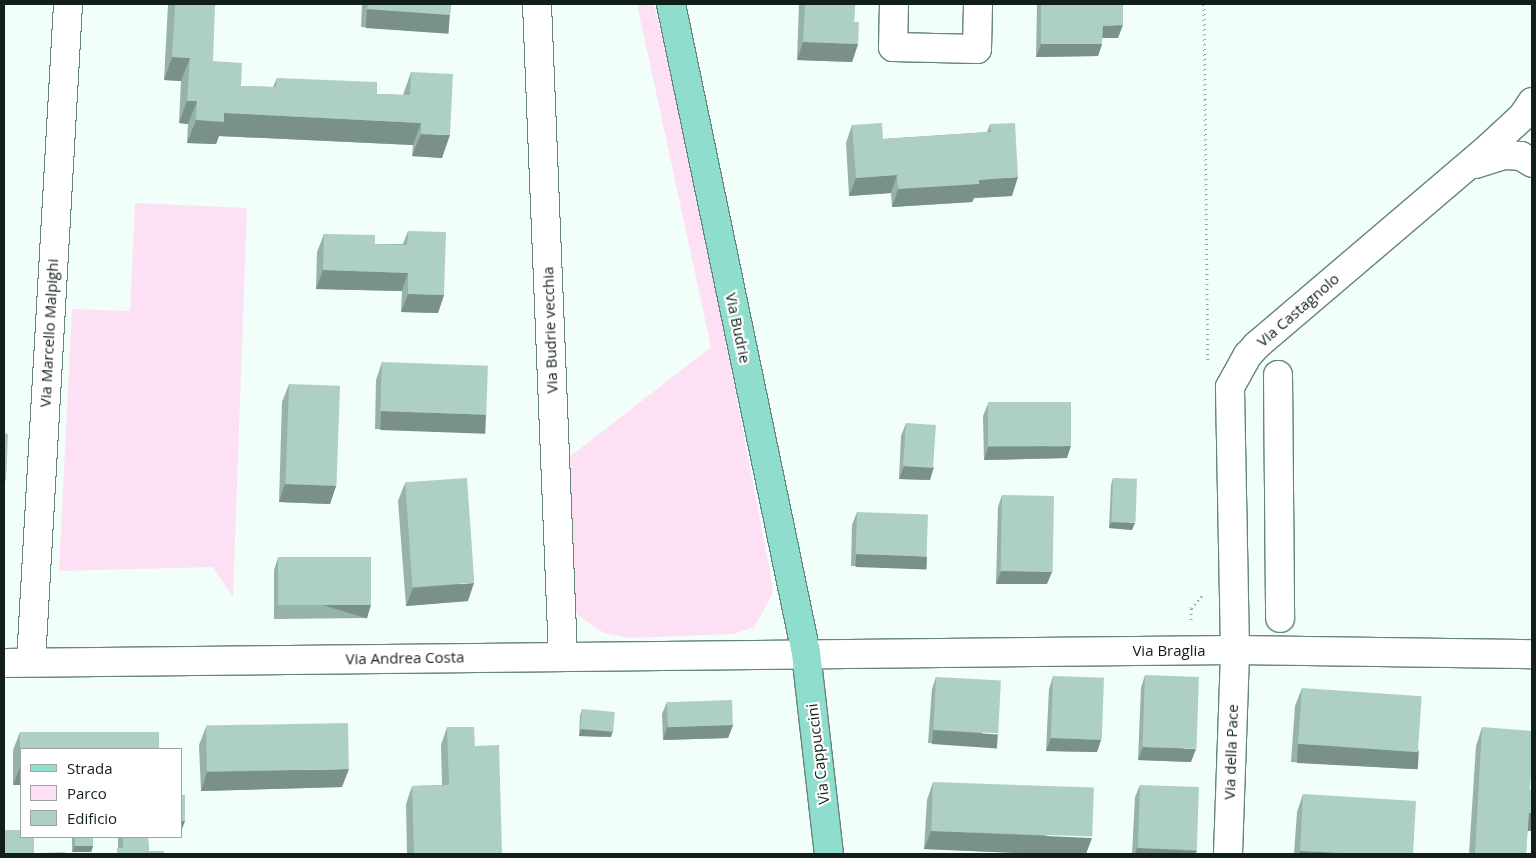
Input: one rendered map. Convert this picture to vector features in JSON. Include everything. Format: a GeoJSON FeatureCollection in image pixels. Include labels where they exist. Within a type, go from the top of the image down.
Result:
{"type":"FeatureCollection","features":[{"type":"Feature","properties":{"kind":"main road","name":"Via Budrie"},"geometry":{"type":"LineString","coordinates":[[671,4],[806,653]]}},
{"type":"Feature","properties":{"kind":"main road","name":"Via Cappuccini"},"geometry":{"type":"LineString","coordinates":[[806,653],[829,854]]}},
{"type":"Feature","properties":{"kind":"street","name":"Via Marcello Malpighi"},"geometry":{"type":"LineString","coordinates":[[31,662],[68,4]]}},
{"type":"Feature","properties":{"kind":"street","name":"Via Budrie vecchia"},"geometry":{"type":"LineString","coordinates":[[537,4],[563,656]]}},
{"type":"Feature","properties":{"kind":"street"},"geometry":{"type":"LineString","coordinates":[[894,4],[893,47],[977,49],[978,4]]}},
{"type":"Feature","properties":{"kind":"street","name":"Via Castagnolo"},"geometry":{"type":"LineString","coordinates":[[1235,650],[1230,387],[1248,355],[1271,332],[1463,170],[1522,117],[1532,102]]}},
{"type":"Feature","properties":{"kind":"street","name":"Via Castagnolo"},"geometry":{"type":"LineString","coordinates":[[1463,170],[1484,160],[1504,155],[1521,156],[1532,163]]}},
{"type":"Feature","properties":{"kind":"street"},"geometry":{"type":"LineString","coordinates":[[1278,375],[1280,618]]}},
{"type":"Feature","properties":{"kind":"street","name":"Via Braglia"},"geometry":{"type":"LineString","coordinates":[[806,653],[1235,650],[1532,654]]}},
{"type":"Feature","properties":{"kind":"street","name":"Via della Pace"},"geometry":{"type":"LineString","coordinates":[[1228,854],[1235,650]]}},
{"type":"Feature","properties":{"kind":"street","name":"Via Andrea Costa"},"geometry":{"type":"LineString","coordinates":[[4,663],[806,653]]}},
{"type":"Feature","properties":{"kind":"path"},"geometry":{"type":"LineString","coordinates":[[1204,4],[1208,369]]}},
{"type":"Feature","properties":{"kind":"path"},"geometry":{"type":"LineString","coordinates":[[1191,650],[1191,608],[1206,591]]}},
{"type":"Feature","properties":{"kind":"green space"},"geometry":{"type":"Polygon","coordinates":[[[637,4],[654,4],[686,137],[770,571],[773,592],[754,627],[733,634],[629,638],[604,633],[578,615],[569,596],[563,462],[711,347],[637,4]]]}},
{"type":"Feature","properties":{"kind":"green space"},"geometry":{"type":"Polygon","coordinates":[[[135,203],[247,208],[233,597],[213,567],[59,571],[72,309],[130,311],[135,203]]]}},
{"type":"Feature","properties":{"kind":"building"},"geometry":{"type":"Polygon","coordinates":[[[175,4],[215,5],[213,61],[242,63],[241,86],[276,87],[277,78],[377,82],[377,94],[410,95],[411,72],[453,74],[450,135],[421,134],[421,123],[224,113],[224,122],[196,120],[197,101],[187,101],[190,58],[172,57],[175,4]]]}},
{"type":"Feature","properties":{"kind":"building"},"geometry":{"type":"Polygon","coordinates":[[[368,4],[451,4],[450,15],[367,9],[368,4]]]}},
{"type":"Feature","properties":{"kind":"building"},"geometry":{"type":"Polygon","coordinates":[[[805,4],[855,4],[854,22],[859,22],[858,44],[803,42],[805,4]]]}},
{"type":"Feature","properties":{"kind":"building"},"geometry":{"type":"Polygon","coordinates":[[[1041,4],[1123,4],[1123,25],[1103,26],[1102,44],[1041,44],[1041,4]]]}},
{"type":"Feature","properties":{"kind":"building"},"geometry":{"type":"Polygon","coordinates":[[[882,123],[883,139],[991,132],[990,124],[1015,123],[1018,177],[979,180],[979,184],[898,189],[897,175],[856,178],[852,125],[882,123]]]}},
{"type":"Feature","properties":{"kind":"building"},"geometry":{"type":"Polygon","coordinates":[[[408,231],[446,232],[444,295],[408,294],[408,273],[323,270],[324,234],[375,235],[375,244],[407,245],[408,231]]]}},
{"type":"Feature","properties":{"kind":"building"},"geometry":{"type":"Polygon","coordinates":[[[382,362],[488,366],[486,415],[380,411],[382,362]]]}},
{"type":"Feature","properties":{"kind":"building"},"geometry":{"type":"Polygon","coordinates":[[[289,384],[340,386],[336,486],[286,484],[289,384]]]}},
{"type":"Feature","properties":{"kind":"building"},"geometry":{"type":"Polygon","coordinates":[[[988,402],[1071,402],[1071,446],[988,446],[988,402]]]}},
{"type":"Feature","properties":{"kind":"building"},"geometry":{"type":"Polygon","coordinates":[[[906,423],[936,425],[933,468],[903,466],[906,423]]]}},
{"type":"Feature","properties":{"kind":"building"},"geometry":{"type":"Polygon","coordinates":[[[4,433],[8,434],[6,481],[4,480],[4,433]]]}},
{"type":"Feature","properties":{"kind":"building"},"geometry":{"type":"Polygon","coordinates":[[[467,478],[474,583],[412,587],[405,482],[467,478]]]}},
{"type":"Feature","properties":{"kind":"building"},"geometry":{"type":"Polygon","coordinates":[[[1113,478],[1137,479],[1135,523],[1111,522],[1113,478]]]}},
{"type":"Feature","properties":{"kind":"building"},"geometry":{"type":"Polygon","coordinates":[[[1002,495],[1054,496],[1053,572],[1001,571],[1002,495]]]}},
{"type":"Feature","properties":{"kind":"building"},"geometry":{"type":"Polygon","coordinates":[[[857,512],[928,514],[926,556],[856,554],[857,512]]]}},
{"type":"Feature","properties":{"kind":"building"},"geometry":{"type":"Polygon","coordinates":[[[278,557],[371,557],[371,605],[278,605],[278,557]]]}},
{"type":"Feature","properties":{"kind":"building"},"geometry":{"type":"Polygon","coordinates":[[[1145,675],[1199,677],[1196,749],[1142,747],[1145,675]]]}},
{"type":"Feature","properties":{"kind":"building"},"geometry":{"type":"Polygon","coordinates":[[[1053,676],[1104,678],[1102,740],[1051,738],[1053,676]]]}},
{"type":"Feature","properties":{"kind":"building"},"geometry":{"type":"Polygon","coordinates":[[[936,677],[1001,680],[998,733],[933,730],[936,677]]]}},
{"type":"Feature","properties":{"kind":"building"},"geometry":{"type":"Polygon","coordinates":[[[1302,688],[1422,696],[1418,752],[1298,744],[1302,688]]]}},
{"type":"Feature","properties":{"kind":"building"},"geometry":{"type":"Polygon","coordinates":[[[732,700],[733,725],[668,727],[667,702],[732,700]]]}},
{"type":"Feature","properties":{"kind":"building"},"geometry":{"type":"Polygon","coordinates":[[[582,709],[615,712],[613,732],[580,729],[582,709]]]}},
{"type":"Feature","properties":{"kind":"building"},"geometry":{"type":"Polygon","coordinates":[[[348,723],[349,769],[207,771],[206,725],[348,723]]]}},
{"type":"Feature","properties":{"kind":"building"},"geometry":{"type":"Polygon","coordinates":[[[447,727],[474,727],[475,746],[499,745],[502,854],[414,854],[412,786],[449,785],[447,727]]]}},
{"type":"Feature","properties":{"kind":"building"},"geometry":{"type":"Polygon","coordinates":[[[1482,727],[1532,731],[1530,790],[1532,790],[1532,813],[1529,813],[1526,854],[1475,854],[1482,727]]]}},
{"type":"Feature","properties":{"kind":"building"},"geometry":{"type":"Polygon","coordinates":[[[20,732],[159,732],[159,748],[20,748],[20,732]]]}},
{"type":"Feature","properties":{"kind":"building"},"geometry":{"type":"Polygon","coordinates":[[[933,782],[1094,788],[1092,837],[931,831],[933,782]]]}},
{"type":"Feature","properties":{"kind":"building"},"geometry":{"type":"Polygon","coordinates":[[[1140,785],[1199,787],[1197,850],[1138,848],[1140,785]]]}},
{"type":"Feature","properties":{"kind":"building"},"geometry":{"type":"Polygon","coordinates":[[[1303,794],[1416,801],[1413,854],[1300,851],[1303,794]]]}},
{"type":"Feature","properties":{"kind":"building"},"geometry":{"type":"Polygon","coordinates":[[[182,795],[185,795],[185,821],[182,821],[182,795]]]}},
{"type":"Feature","properties":{"kind":"building"},"geometry":{"type":"Polygon","coordinates":[[[5,830],[20,830],[20,838],[34,838],[34,853],[5,854],[5,830]]]}},
{"type":"Feature","properties":{"kind":"building"},"geometry":{"type":"Polygon","coordinates":[[[75,838],[93,838],[93,846],[75,846],[75,838]]]}},
{"type":"Feature","properties":{"kind":"building"},"geometry":{"type":"Polygon","coordinates":[[[123,838],[148,838],[149,851],[164,851],[164,854],[117,854],[117,848],[123,848],[123,838]]]}},
{"type":"Feature","properties":{"kind":"building"},"geometry":{"type":"Polygon","coordinates":[[[65,852],[65,854],[40,854],[40,853],[65,852]]]}}]}
